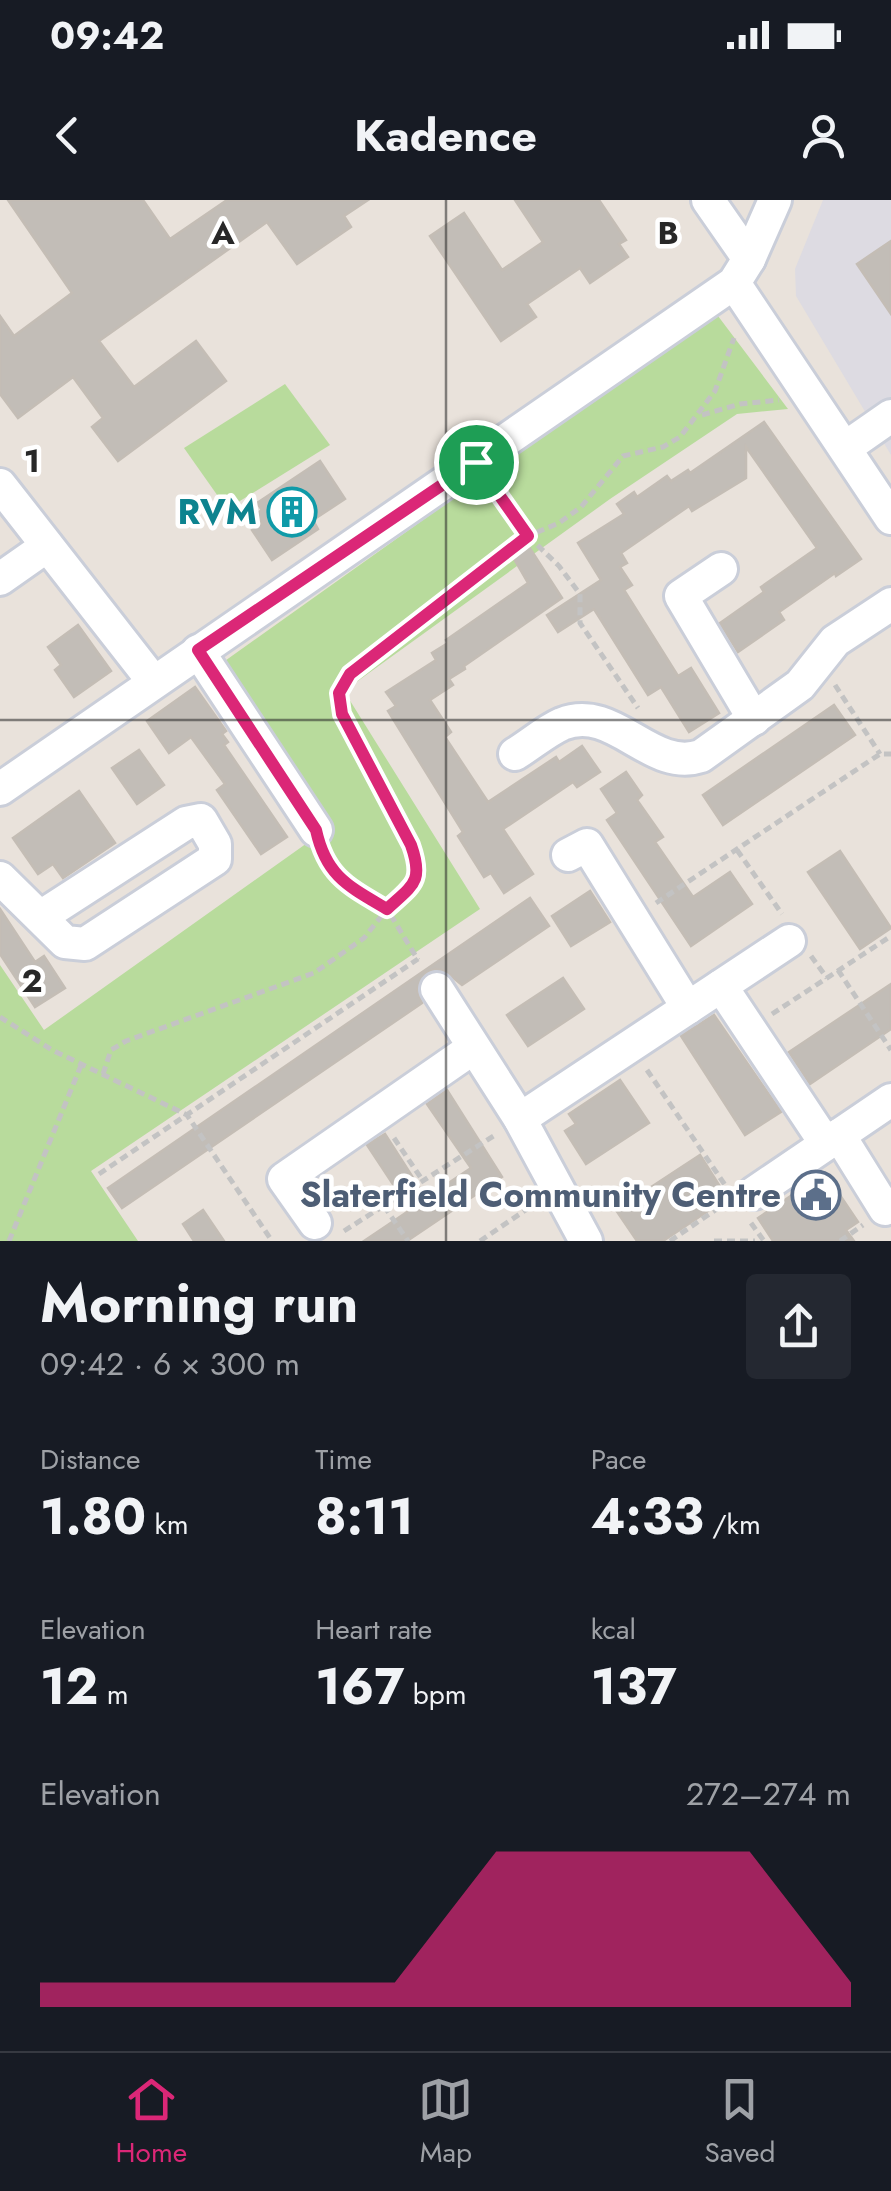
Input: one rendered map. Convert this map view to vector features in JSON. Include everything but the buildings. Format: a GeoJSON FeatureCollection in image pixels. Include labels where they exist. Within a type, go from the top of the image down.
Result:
{"type":"FeatureCollection","features":[{"type":"Feature","properties":{"kind":"street"},"geometry":{"type":"LineString","coordinates":[[708,200],[743,281],[812,399],[891,518]]}},
{"type":"Feature","properties":{"kind":"street"},"geometry":{"type":"LineString","coordinates":[[0,789],[743,281],[775,200]]}},
{"type":"Feature","properties":{"kind":"street"},"geometry":{"type":"LineString","coordinates":[[845,448],[891,416]]}},
{"type":"Feature","properties":{"kind":"street"},"geometry":{"type":"LineString","coordinates":[[0,486],[153,681]]}},
{"type":"Feature","properties":{"kind":"street"},"geometry":{"type":"LineString","coordinates":[[0,579],[47,546]]}},
{"type":"Feature","properties":{"kind":"street"},"geometry":{"type":"LineString","coordinates":[[721,569],[681,596],[754,719]]}},
{"type":"Feature","properties":{"kind":"street"},"geometry":{"type":"LineString","coordinates":[[515,754],[564,723],[598,720],[673,760],[701,756],[800,685],[835,640],[891,604]]}},
{"type":"Feature","properties":{"kind":"street"},"geometry":{"type":"LineString","coordinates":[[198,650],[316,830]]}},
{"type":"Feature","properties":{"kind":"street"},"geometry":{"type":"LineString","coordinates":[[0,878],[66,942],[85,944],[214,858],[215,844],[201,820],[186,823],[42,916]]}},
{"type":"Feature","properties":{"kind":"street"},"geometry":{"type":"LineString","coordinates":[[568,855],[587,845],[688,1008]]}},
{"type":"Feature","properties":{"kind":"street"},"geometry":{"type":"LineString","coordinates":[[520,1120],[789,941]]}},
{"type":"Feature","properties":{"kind":"street"},"geometry":{"type":"LineString","coordinates":[[721,986],[885,1209],[891,1205]]}},
{"type":"Feature","properties":{"kind":"street"},"geometry":{"type":"LineString","coordinates":[[437,989],[520,1120],[586,1241]]}},
{"type":"Feature","properties":{"kind":"street"},"geometry":{"type":"LineString","coordinates":[[329,1228],[284,1179],[473,1048]]}},
{"type":"Feature","properties":{"kind":"street"},"geometry":{"type":"LineString","coordinates":[[751,1204],[832,1140],[891,1100]]}},
{"type":"Feature","properties":{"kind":"path"},"geometry":{"type":"LineString","coordinates":[[103,1074],[112,1050],[126,1041],[314,973],[339,958],[364,938],[387,909],[415,884],[418,867],[411,845],[342,714],[339,693],[350,674],[528,536],[559,523],[581,507],[623,456],[662,447],[680,437],[715,392],[743,281]]}},
{"type":"Feature","properties":{"kind":"path"},"geometry":{"type":"LineString","coordinates":[[699,416],[740,404],[812,399]]}},
{"type":"Feature","properties":{"kind":"path"},"geometry":{"type":"LineString","coordinates":[[476,462],[528,536],[559,566],[580,594],[580,623],[642,714]]}},
{"type":"Feature","properties":{"kind":"path"},"geometry":{"type":"LineString","coordinates":[[820,661],[880,754]]}},
{"type":"Feature","properties":{"kind":"path"},"geometry":{"type":"LineString","coordinates":[[633,919],[880,754],[891,754]]}},
{"type":"Feature","properties":{"kind":"path"},"geometry":{"type":"LineString","coordinates":[[316,830],[322,860],[353,889],[387,909],[437,989]]}},
{"type":"Feature","properties":{"kind":"path"},"geometry":{"type":"LineString","coordinates":[[750,1030],[891,936]]}},
{"type":"Feature","properties":{"kind":"path"},"geometry":{"type":"LineString","coordinates":[[100,1174],[418,959]]}},
{"type":"Feature","properties":{"kind":"path"},"geometry":{"type":"LineString","coordinates":[[838,970],[891,1050]]}},
{"type":"Feature","properties":{"kind":"path"},"geometry":{"type":"LineString","coordinates":[[0,1017],[52,1050],[187,1115],[272,1241]]}},
{"type":"Feature","properties":{"kind":"path"},"geometry":{"type":"LineString","coordinates":[[631,1046],[734,1198],[670,1241]]}},
{"type":"Feature","properties":{"kind":"path"},"geometry":{"type":"LineString","coordinates":[[9,1241],[82,1063]]}},
{"type":"Feature","properties":{"kind":"path"},"geometry":{"type":"LineString","coordinates":[[378,1114],[423,1181]]}},
{"type":"Feature","properties":{"kind":"path"},"geometry":{"type":"LineString","coordinates":[[329,1228],[384,1206],[520,1120]]}},
{"type":"Feature","properties":{"kind":"path"},"geometry":{"type":"LineString","coordinates":[[480,1241],[558,1188]]}},
{"type":"Feature","properties":{"kind":"path"},"geometry":{"type":"LineString","coordinates":[[751,1204],[764,1241]]}},
{"type":"Feature","properties":{"kind":"path"},"geometry":{"type":"LineString","coordinates":[[384,1206],[408,1241]]}},
{"type":"Feature","properties":{"kind":"path"},"geometry":{"type":"LineString","coordinates":[[714,1241],[755,1241]]}},
{"type":"Feature","properties":{"kind":"shaded area"},"geometry":{"type":"Polygon","coordinates":[[[823,200],[891,200],[891,455],[796,296],[795,269],[823,200]]]}},
{"type":"Feature","properties":{"kind":"green space"},"geometry":{"type":"Polygon","coordinates":[[[715,312],[788,409],[737,414],[610,499],[344,691],[480,909],[91,1171],[138,1241],[0,1241],[0,965],[44,1030],[324,831],[215,668],[715,312]]]}},
{"type":"Feature","properties":{"kind":"green space"},"geometry":{"type":"Polygon","coordinates":[[[285,384],[330,445],[227,509],[184,448],[285,384]]]}},
{"type":"Feature","properties":{"kind":"place","name":"RVM"},"geometry":{"type":"Point","coordinates":[292,512]}},
{"type":"Feature","properties":{"kind":"place","name":"Slaterfield Community Centre"},"geometry":{"type":"Point","coordinates":[816,1195]}},
{"type":"Feature","properties":{"kind":"route"},"geometry":{"type":"LineString","coordinates":[[476,462],[528,536],[350,674],[339,693],[342,714],[411,845],[418,867],[415,884],[387,909],[353,889],[322,860],[316,830],[198,650],[476,462]]}}]}
